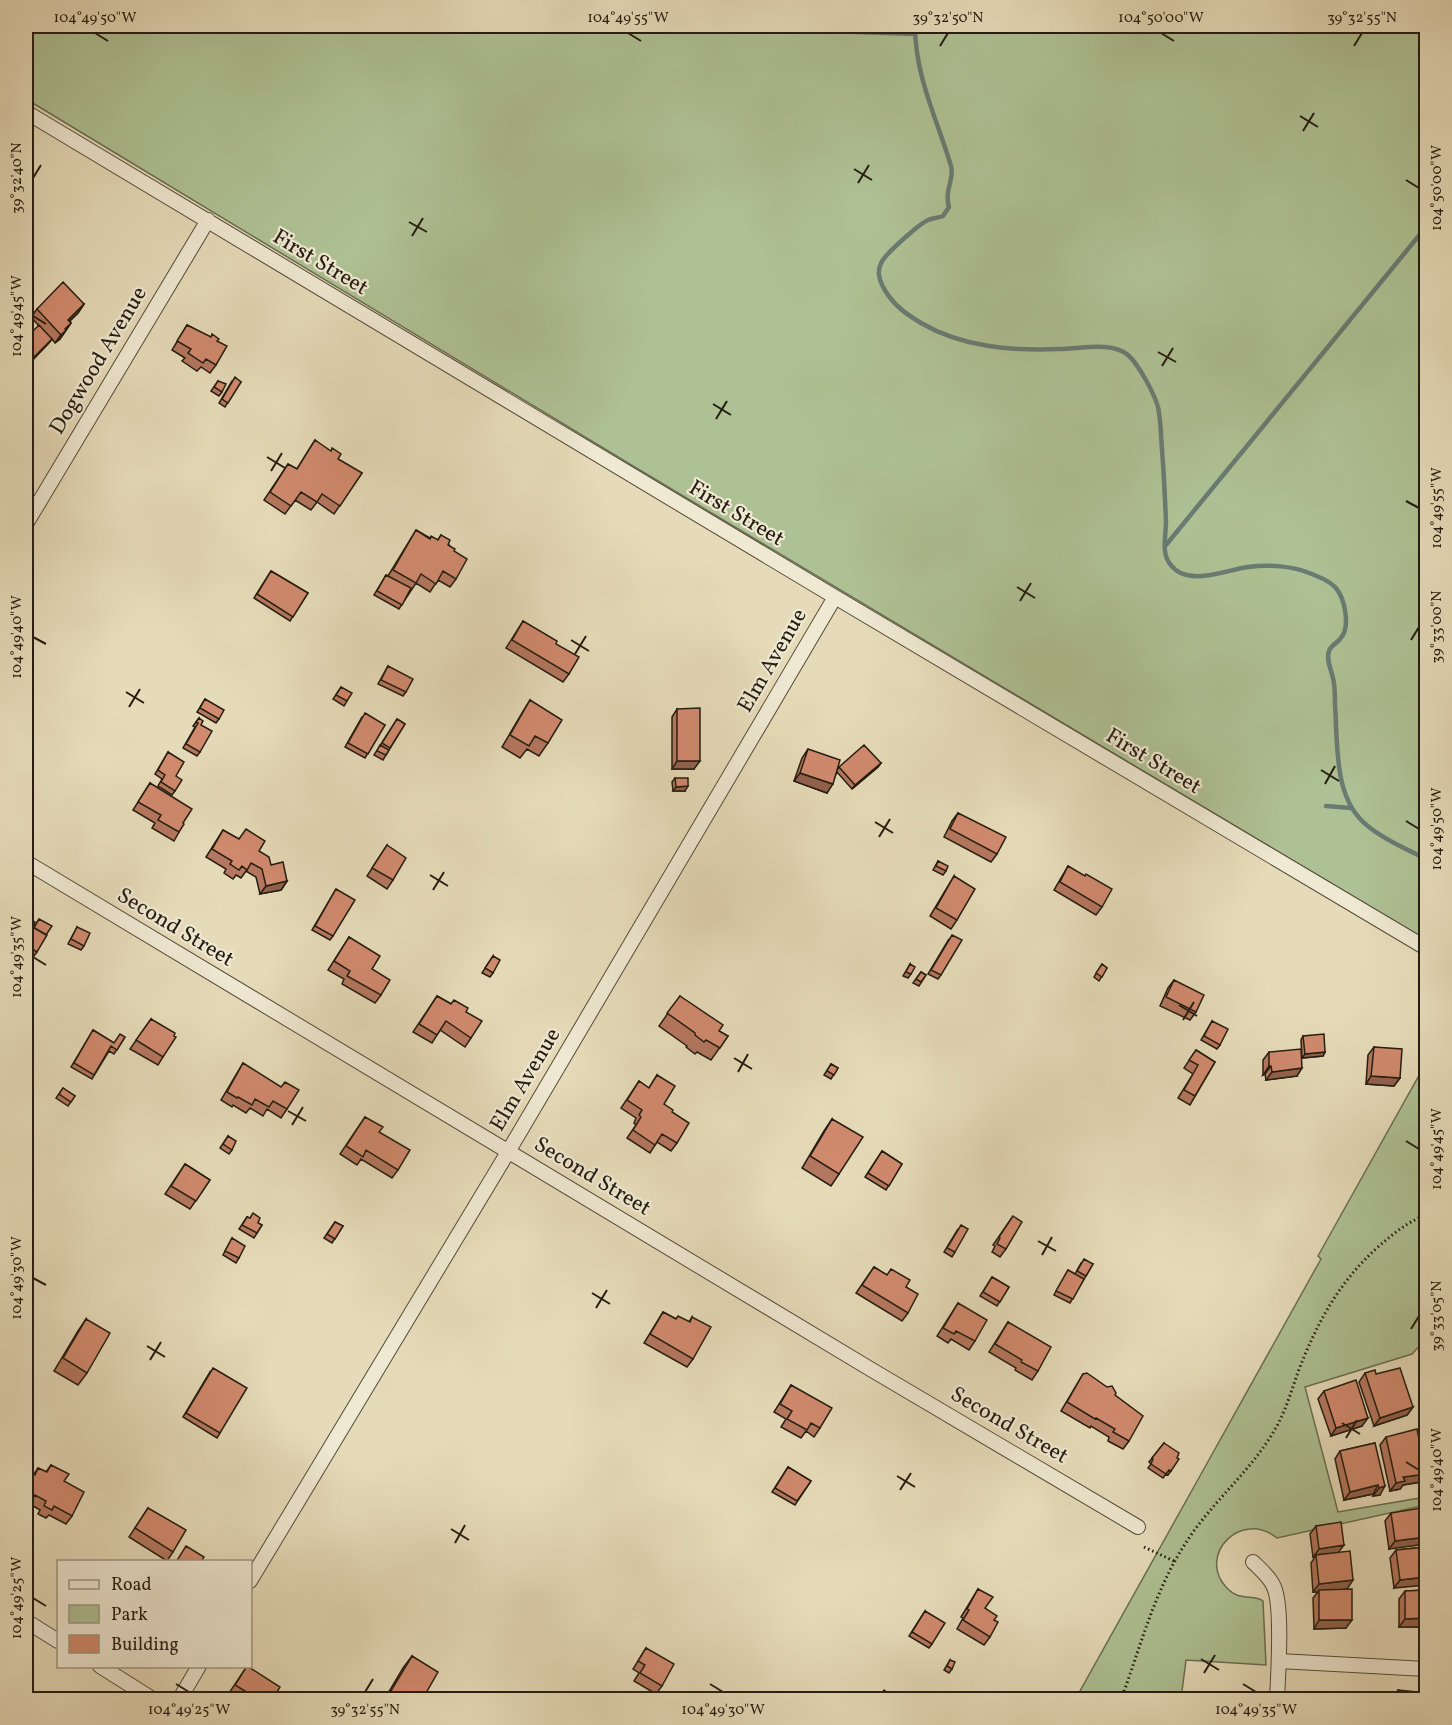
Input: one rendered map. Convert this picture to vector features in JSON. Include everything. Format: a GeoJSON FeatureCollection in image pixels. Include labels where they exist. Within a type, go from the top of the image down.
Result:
{"type":"FeatureCollection","features":[{"type":"Feature","properties":{"kind":"street","name":"First Street"},"geometry":{"type":"LineString","coordinates":[[26,112],[1426,948]]}},
{"type":"Feature","properties":{"kind":"street","name":"Dogwood Avenue"},"geometry":{"type":"LineString","coordinates":[[26,524],[208,220]]}},
{"type":"Feature","properties":{"kind":"street","name":"Elm Avenue"},"geometry":{"type":"LineString","coordinates":[[252,1578],[508,1152],[835,597]]}},
{"type":"Feature","properties":{"kind":"street","name":"Second Street"},"geometry":{"type":"LineString","coordinates":[[26,862],[1138,1527]]}},
{"type":"Feature","properties":{"kind":"street"},"geometry":{"type":"LineString","coordinates":[[1253,1562],[1272,1582],[1276,1592],[1277,1700]]}},
{"type":"Feature","properties":{"kind":"street"},"geometry":{"type":"LineString","coordinates":[[26,1621],[57,1640]]}},
{"type":"Feature","properties":{"kind":"street"},"geometry":{"type":"LineString","coordinates":[[1278,1661],[1426,1669]]}},
{"type":"Feature","properties":{"kind":"street"},"geometry":{"type":"LineString","coordinates":[[103,1668],[154,1700]]}},
{"type":"Feature","properties":{"kind":"street"},"geometry":{"type":"LineString","coordinates":[[179,1700],[198,1668]]}},
{"type":"Feature","properties":{"kind":"path"},"geometry":{"type":"LineString","coordinates":[[1121,1700],[1146,1624],[1174,1561],[1204,1516],[1257,1458],[1271,1437],[1284,1412],[1299,1370],[1322,1319],[1346,1280],[1390,1237],[1404,1226],[1426,1215]]}},
{"type":"Feature","properties":{"kind":"path"},"geometry":{"type":"LineString","coordinates":[[1144,1547],[1174,1561]]}},
{"type":"Feature","properties":{"kind":"green space"},"geometry":{"type":"Polygon","coordinates":[[[26,26],[1426,26],[1426,940],[633,466],[26,99],[26,26]]]}},
{"type":"Feature","properties":{"kind":"green space"},"geometry":{"type":"Polygon","coordinates":[[[1426,1063],[1426,1339],[1412,1354],[1305,1387],[1338,1512],[1426,1497],[1426,1505],[1277,1538],[1263,1530],[1250,1529],[1237,1532],[1220,1550],[1217,1562],[1218,1575],[1226,1587],[1236,1595],[1263,1601],[1266,1665],[1186,1660],[1181,1699],[1075,1700],[1321,1259],[1318,1256],[1426,1063]]]}},
{"type":"Feature","properties":{"kind":"building"},"geometry":{"type":"Polygon","coordinates":[[[63,282],[84,304],[68,320],[71,323],[61,335],[37,309],[63,282]]]}},
{"type":"Feature","properties":{"kind":"building"},"geometry":{"type":"Polygon","coordinates":[[[39,325],[52,339],[27,364],[26,338],[39,325]]]}},
{"type":"Feature","properties":{"kind":"building"},"geometry":{"type":"Polygon","coordinates":[[[187,325],[211,337],[212,334],[219,339],[217,341],[227,346],[216,365],[206,359],[203,363],[188,353],[191,349],[177,341],[187,325]]]}},
{"type":"Feature","properties":{"kind":"building"},"geometry":{"type":"Polygon","coordinates":[[[235,377],[241,382],[228,403],[222,399],[235,377]]]}},
{"type":"Feature","properties":{"kind":"building"},"geometry":{"type":"Polygon","coordinates":[[[218,381],[226,384],[222,392],[214,387],[218,381]]]}},
{"type":"Feature","properties":{"kind":"building"},"geometry":{"type":"Polygon","coordinates":[[[315,440],[331,451],[332,448],[341,454],[338,459],[362,473],[340,506],[322,494],[317,502],[301,492],[291,506],[270,492],[288,464],[297,469],[315,440]]]}},
{"type":"Feature","properties":{"kind":"building"},"geometry":{"type":"Polygon","coordinates":[[[416,530],[430,539],[431,536],[438,540],[441,535],[450,540],[448,545],[467,559],[456,579],[443,571],[436,584],[421,574],[416,583],[393,570],[416,530]]]}},
{"type":"Feature","properties":{"kind":"building"},"geometry":{"type":"Polygon","coordinates":[[[271,571],[308,593],[293,617],[257,594],[271,571]]]}},
{"type":"Feature","properties":{"kind":"building"},"geometry":{"type":"Polygon","coordinates":[[[386,575],[411,588],[402,605],[377,591],[386,575]]]}},
{"type":"Feature","properties":{"kind":"building"},"geometry":{"type":"Polygon","coordinates":[[[523,621],[579,657],[569,674],[512,640],[523,621]]]}},
{"type":"Feature","properties":{"kind":"building"},"geometry":{"type":"Polygon","coordinates":[[[388,666],[413,679],[406,692],[381,680],[388,666]]]}},
{"type":"Feature","properties":{"kind":"building"},"geometry":{"type":"Polygon","coordinates":[[[341,687],[352,693],[347,701],[336,695],[341,687]]]}},
{"type":"Feature","properties":{"kind":"building"},"geometry":{"type":"Polygon","coordinates":[[[205,699],[224,710],[219,719],[200,708],[205,699]]]}},
{"type":"Feature","properties":{"kind":"building"},"geometry":{"type":"Polygon","coordinates":[[[530,700],[562,720],[548,743],[535,736],[529,746],[510,735],[530,700]]]}},
{"type":"Feature","properties":{"kind":"building"},"geometry":{"type":"Polygon","coordinates":[[[700,708],[700,761],[677,761],[677,709],[700,708]]]}},
{"type":"Feature","properties":{"kind":"building"},"geometry":{"type":"Polygon","coordinates":[[[365,713],[385,725],[368,754],[348,743],[365,713]]]}},
{"type":"Feature","properties":{"kind":"building"},"geometry":{"type":"Polygon","coordinates":[[[199,718],[203,721],[201,725],[212,731],[200,752],[186,744],[199,718]]]}},
{"type":"Feature","properties":{"kind":"building"},"geometry":{"type":"Polygon","coordinates":[[[397,719],[405,724],[390,748],[382,743],[397,719]]]}},
{"type":"Feature","properties":{"kind":"building"},"geometry":{"type":"Polygon","coordinates":[[[380,745],[389,750],[386,755],[377,751],[380,745]]]}},
{"type":"Feature","properties":{"kind":"building"},"geometry":{"type":"Polygon","coordinates":[[[864,745],[881,763],[855,785],[839,767],[864,745]]]}},
{"type":"Feature","properties":{"kind":"building"},"geometry":{"type":"Polygon","coordinates":[[[808,749],[840,760],[833,784],[800,773],[808,749]]]}},
{"type":"Feature","properties":{"kind":"building"},"geometry":{"type":"Polygon","coordinates":[[[168,752],[184,762],[176,776],[182,780],[175,791],[161,782],[165,775],[158,770],[168,752]]]}},
{"type":"Feature","properties":{"kind":"building"},"geometry":{"type":"Polygon","coordinates":[[[675,778],[688,778],[688,786],[676,787],[675,778]]]}},
{"type":"Feature","properties":{"kind":"building"},"geometry":{"type":"Polygon","coordinates":[[[150,783],[192,809],[179,832],[158,820],[161,815],[138,802],[150,783]]]}},
{"type":"Feature","properties":{"kind":"building"},"geometry":{"type":"Polygon","coordinates":[[[958,813],[1006,837],[997,854],[950,829],[958,813]]]}},
{"type":"Feature","properties":{"kind":"building"},"geometry":{"type":"Polygon","coordinates":[[[246,829],[265,841],[259,851],[269,857],[271,865],[283,862],[287,881],[266,886],[262,869],[251,863],[247,870],[242,866],[239,870],[230,864],[232,861],[212,849],[223,830],[239,839],[246,829]]]}},
{"type":"Feature","properties":{"kind":"building"},"geometry":{"type":"Polygon","coordinates":[[[387,845],[406,858],[393,880],[372,868],[387,845]]]}},
{"type":"Feature","properties":{"kind":"building"},"geometry":{"type":"Polygon","coordinates":[[[938,861],[948,866],[946,871],[936,866],[938,861]]]}},
{"type":"Feature","properties":{"kind":"building"},"geometry":{"type":"Polygon","coordinates":[[[1068,866],[1112,889],[1102,907],[1060,882],[1068,866]]]}},
{"type":"Feature","properties":{"kind":"building"},"geometry":{"type":"Polygon","coordinates":[[[954,876],[975,889],[957,920],[936,908],[954,876]]]}},
{"type":"Feature","properties":{"kind":"building"},"geometry":{"type":"Polygon","coordinates":[[[336,889],[355,900],[333,936],[315,926],[336,889]]]}},
{"type":"Feature","properties":{"kind":"building"},"geometry":{"type":"Polygon","coordinates":[[[26,917],[35,922],[33,927],[47,935],[37,952],[26,945],[26,917]]]}},
{"type":"Feature","properties":{"kind":"building"},"geometry":{"type":"Polygon","coordinates":[[[39,919],[52,926],[46,935],[34,928],[39,919]]]}},
{"type":"Feature","properties":{"kind":"building"},"geometry":{"type":"Polygon","coordinates":[[[77,927],[90,933],[84,946],[71,939],[77,927]]]}},
{"type":"Feature","properties":{"kind":"building"},"geometry":{"type":"Polygon","coordinates":[[[952,935],[962,940],[941,975],[931,970],[952,935]]]}},
{"type":"Feature","properties":{"kind":"building"},"geometry":{"type":"Polygon","coordinates":[[[349,937],[380,956],[372,969],[390,980],[381,995],[347,976],[350,971],[334,961],[349,937]]]}},
{"type":"Feature","properties":{"kind":"building"},"geometry":{"type":"Polygon","coordinates":[[[493,956],[500,960],[493,973],[485,968],[493,956]]]}},
{"type":"Feature","properties":{"kind":"building"},"geometry":{"type":"Polygon","coordinates":[[[910,964],[915,967],[911,974],[906,972],[910,964]]]}},
{"type":"Feature","properties":{"kind":"building"},"geometry":{"type":"Polygon","coordinates":[[[1102,964],[1107,968],[1102,977],[1096,973],[1102,964]]]}},
{"type":"Feature","properties":{"kind":"building"},"geometry":{"type":"Polygon","coordinates":[[[921,972],[926,975],[921,982],[916,979],[921,972]]]}},
{"type":"Feature","properties":{"kind":"building"},"geometry":{"type":"Polygon","coordinates":[[[1174,980],[1204,995],[1196,1012],[1166,997],[1174,980]]]}},
{"type":"Feature","properties":{"kind":"building"},"geometry":{"type":"Polygon","coordinates":[[[437,996],[451,1004],[454,1000],[468,1008],[466,1012],[482,1021],[471,1038],[446,1021],[437,1035],[419,1024],[437,996]]]}},
{"type":"Feature","properties":{"kind":"building"},"geometry":{"type":"Polygon","coordinates":[[[680,996],[723,1025],[719,1031],[728,1036],[720,1048],[706,1040],[704,1042],[667,1013],[680,996]]]}},
{"type":"Feature","properties":{"kind":"building"},"geometry":{"type":"Polygon","coordinates":[[[151,1019],[175,1033],[176,1037],[163,1057],[136,1040],[151,1019]]]}},
{"type":"Feature","properties":{"kind":"building"},"geometry":{"type":"Polygon","coordinates":[[[1212,1021],[1228,1029],[1220,1045],[1204,1036],[1212,1021]]]}},
{"type":"Feature","properties":{"kind":"building"},"geometry":{"type":"Polygon","coordinates":[[[93,1030],[114,1043],[120,1034],[125,1037],[117,1050],[111,1046],[94,1075],[74,1063],[93,1030]]]}},
{"type":"Feature","properties":{"kind":"building"},"geometry":{"type":"Polygon","coordinates":[[[1324,1034],[1325,1052],[1305,1054],[1303,1036],[1324,1034]]]}},
{"type":"Feature","properties":{"kind":"building"},"geometry":{"type":"Polygon","coordinates":[[[1374,1047],[1402,1049],[1400,1078],[1371,1076],[1374,1047]]]}},
{"type":"Feature","properties":{"kind":"building"},"geometry":{"type":"Polygon","coordinates":[[[1301,1049],[1302,1068],[1272,1072],[1269,1066],[1269,1052],[1301,1049]]]}},
{"type":"Feature","properties":{"kind":"building"},"geometry":{"type":"Polygon","coordinates":[[[1196,1050],[1215,1062],[1195,1096],[1184,1090],[1198,1065],[1189,1060],[1196,1050]]]}},
{"type":"Feature","properties":{"kind":"building"},"geometry":{"type":"Polygon","coordinates":[[[243,1063],[281,1087],[285,1082],[299,1090],[287,1109],[273,1101],[269,1107],[255,1099],[252,1105],[227,1092],[243,1063]]]}},
{"type":"Feature","properties":{"kind":"building"},"geometry":{"type":"Polygon","coordinates":[[[831,1064],[838,1068],[834,1075],[827,1071],[831,1064]]]}},
{"type":"Feature","properties":{"kind":"building"},"geometry":{"type":"Polygon","coordinates":[[[657,1075],[675,1086],[664,1104],[689,1123],[677,1143],[662,1134],[655,1145],[633,1130],[641,1117],[639,1115],[642,1110],[627,1100],[639,1081],[649,1088],[657,1075]]]}},
{"type":"Feature","properties":{"kind":"building"},"geometry":{"type":"Polygon","coordinates":[[[63,1088],[75,1096],[71,1102],[59,1094],[63,1088]]]}},
{"type":"Feature","properties":{"kind":"building"},"geometry":{"type":"Polygon","coordinates":[[[365,1117],[383,1127],[379,1132],[410,1150],[398,1170],[366,1150],[363,1157],[346,1146],[365,1117]]]}},
{"type":"Feature","properties":{"kind":"building"},"geometry":{"type":"Polygon","coordinates":[[[832,1119],[863,1137],[839,1174],[810,1156],[832,1119]]]}},
{"type":"Feature","properties":{"kind":"building"},"geometry":{"type":"Polygon","coordinates":[[[228,1136],[236,1141],[232,1150],[223,1144],[228,1136]]]}},
{"type":"Feature","properties":{"kind":"building"},"geometry":{"type":"Polygon","coordinates":[[[882,1151],[902,1164],[889,1186],[868,1173],[882,1151]]]}},
{"type":"Feature","properties":{"kind":"building"},"geometry":{"type":"Polygon","coordinates":[[[185,1164],[210,1180],[196,1201],[171,1186],[185,1164]]]}},
{"type":"Feature","properties":{"kind":"building"},"geometry":{"type":"Polygon","coordinates":[[[253,1213],[260,1218],[258,1223],[262,1225],[257,1233],[242,1225],[253,1213]]]}},
{"type":"Feature","properties":{"kind":"building"},"geometry":{"type":"Polygon","coordinates":[[[1013,1216],[1022,1222],[1006,1249],[997,1244],[1013,1216]]]}},
{"type":"Feature","properties":{"kind":"building"},"geometry":{"type":"Polygon","coordinates":[[[335,1222],[343,1226],[335,1239],[327,1234],[335,1222]]]}},
{"type":"Feature","properties":{"kind":"building"},"geometry":{"type":"Polygon","coordinates":[[[961,1225],[968,1229],[955,1252],[947,1248],[961,1225]]]}},
{"type":"Feature","properties":{"kind":"building"},"geometry":{"type":"Polygon","coordinates":[[[232,1238],[245,1246],[239,1258],[225,1251],[232,1238]]]}},
{"type":"Feature","properties":{"kind":"building"},"geometry":{"type":"Polygon","coordinates":[[[1084,1259],[1093,1264],[1086,1276],[1077,1271],[1084,1259]]]}},
{"type":"Feature","properties":{"kind":"building"},"geometry":{"type":"Polygon","coordinates":[[[874,1267],[887,1275],[891,1269],[910,1280],[906,1287],[918,1294],[908,1313],[862,1285],[874,1267]]]}},
{"type":"Feature","properties":{"kind":"building"},"geometry":{"type":"Polygon","coordinates":[[[1068,1270],[1084,1279],[1073,1299],[1056,1291],[1068,1270]]]}},
{"type":"Feature","properties":{"kind":"building"},"geometry":{"type":"Polygon","coordinates":[[[992,1277],[1009,1287],[1000,1302],[983,1292],[992,1277]]]}},
{"type":"Feature","properties":{"kind":"building"},"geometry":{"type":"Polygon","coordinates":[[[958,1303],[987,1320],[975,1341],[956,1331],[954,1334],[943,1328],[958,1303]]]}},
{"type":"Feature","properties":{"kind":"building"},"geometry":{"type":"Polygon","coordinates":[[[663,1312],[676,1319],[678,1316],[690,1322],[692,1317],[711,1327],[693,1359],[650,1334],[663,1312]]]}},
{"type":"Feature","properties":{"kind":"building"},"geometry":{"type":"Polygon","coordinates":[[[86,1319],[110,1333],[87,1373],[63,1358],[86,1319]]]}},
{"type":"Feature","properties":{"kind":"building"},"geometry":{"type":"Polygon","coordinates":[[[1008,1322],[1051,1347],[1038,1371],[995,1344],[1008,1322]]]}},
{"type":"Feature","properties":{"kind":"building"},"geometry":{"type":"Polygon","coordinates":[[[213,1368],[247,1388],[220,1433],[186,1413],[213,1368]]]}},
{"type":"Feature","properties":{"kind":"building"},"geometry":{"type":"Polygon","coordinates":[[[1400,1368],[1413,1407],[1380,1418],[1365,1373],[1375,1370],[1376,1374],[1400,1368]]]}},
{"type":"Feature","properties":{"kind":"building"},"geometry":{"type":"Polygon","coordinates":[[[1087,1373],[1107,1387],[1112,1386],[1115,1395],[1143,1416],[1129,1441],[1113,1432],[1115,1429],[1067,1402],[1083,1374],[1087,1373]]]}},
{"type":"Feature","properties":{"kind":"building"},"geometry":{"type":"Polygon","coordinates":[[[1356,1380],[1368,1418],[1336,1428],[1324,1391],[1356,1380]]]}},
{"type":"Feature","properties":{"kind":"building"},"geometry":{"type":"Polygon","coordinates":[[[791,1385],[832,1408],[820,1428],[811,1423],[807,1430],[787,1419],[792,1411],[780,1404],[791,1385]]]}},
{"type":"Feature","properties":{"kind":"building"},"geometry":{"type":"Polygon","coordinates":[[[1417,1429],[1426,1474],[1403,1477],[1405,1481],[1396,1483],[1386,1437],[1417,1429]]]}},
{"type":"Feature","properties":{"kind":"building"},"geometry":{"type":"Polygon","coordinates":[[[1164,1443],[1179,1453],[1177,1458],[1179,1459],[1171,1471],[1169,1470],[1166,1474],[1151,1464],[1152,1458],[1164,1443]]]}},
{"type":"Feature","properties":{"kind":"building"},"geometry":{"type":"Polygon","coordinates":[[[1375,1443],[1385,1486],[1379,1488],[1378,1485],[1350,1492],[1340,1451],[1375,1443]]]}},
{"type":"Feature","properties":{"kind":"building"},"geometry":{"type":"Polygon","coordinates":[[[51,1465],[69,1474],[64,1481],[84,1492],[72,1516],[54,1506],[52,1510],[44,1506],[46,1501],[35,1495],[31,1502],[26,1499],[26,1470],[35,1475],[38,1468],[47,1472],[51,1465]]]}},
{"type":"Feature","properties":{"kind":"building"},"geometry":{"type":"Polygon","coordinates":[[[788,1467],[811,1481],[797,1501],[775,1488],[788,1467]]]}},
{"type":"Feature","properties":{"kind":"building"},"geometry":{"type":"Polygon","coordinates":[[[148,1508],[186,1530],[173,1552],[135,1528],[148,1508]]]}},
{"type":"Feature","properties":{"kind":"building"},"geometry":{"type":"Polygon","coordinates":[[[1421,1508],[1424,1521],[1426,1521],[1426,1537],[1395,1541],[1391,1513],[1421,1508]]]}},
{"type":"Feature","properties":{"kind":"building"},"geometry":{"type":"Polygon","coordinates":[[[1341,1522],[1344,1545],[1319,1549],[1316,1526],[1341,1522]]]}},
{"type":"Feature","properties":{"kind":"building"},"geometry":{"type":"Polygon","coordinates":[[[186,1546],[204,1557],[202,1560],[177,1560],[186,1546]]]}},
{"type":"Feature","properties":{"kind":"building"},"geometry":{"type":"Polygon","coordinates":[[[1426,1547],[1426,1577],[1400,1580],[1396,1550],[1426,1547]]]}},
{"type":"Feature","properties":{"kind":"building"},"geometry":{"type":"Polygon","coordinates":[[[1350,1551],[1353,1580],[1319,1584],[1316,1555],[1350,1551]]]}},
{"type":"Feature","properties":{"kind":"building"},"geometry":{"type":"Polygon","coordinates":[[[978,1589],[993,1597],[985,1608],[997,1616],[994,1620],[998,1622],[990,1637],[963,1620],[978,1589]]]}},
{"type":"Feature","properties":{"kind":"building"},"geometry":{"type":"Polygon","coordinates":[[[1352,1589],[1352,1620],[1319,1620],[1319,1590],[1352,1589]]]}},
{"type":"Feature","properties":{"kind":"building"},"geometry":{"type":"Polygon","coordinates":[[[1426,1590],[1426,1618],[1405,1619],[1405,1591],[1426,1590]]]}},
{"type":"Feature","properties":{"kind":"building"},"geometry":{"type":"Polygon","coordinates":[[[925,1611],[945,1623],[932,1644],[912,1632],[925,1611]]]}},
{"type":"Feature","properties":{"kind":"building"},"geometry":{"type":"Polygon","coordinates":[[[646,1648],[674,1664],[662,1686],[640,1673],[645,1665],[638,1661],[646,1648]]]}},
{"type":"Feature","properties":{"kind":"building"},"geometry":{"type":"Polygon","coordinates":[[[412,1656],[438,1672],[422,1700],[398,1700],[389,1694],[412,1656]]]}},
{"type":"Feature","properties":{"kind":"building"},"geometry":{"type":"Polygon","coordinates":[[[950,1660],[955,1662],[952,1669],[947,1666],[950,1660]]]}},
{"type":"Feature","properties":{"kind":"building"},"geometry":{"type":"Polygon","coordinates":[[[246,1668],[250,1668],[280,1687],[272,1700],[264,1700],[235,1685],[246,1668]]]}},
{"type":"Feature","properties":{"kind":"building"},"geometry":{"type":"Polygon","coordinates":[[[884,1690],[899,1700],[878,1700],[884,1690]]]}},
{"type":"Feature","properties":{"kind":"building"},"geometry":{"type":"Polygon","coordinates":[[[1398,1690],[1426,1693],[1426,1700],[1397,1700],[1398,1690]]]}},
{"type":"Feature","properties":{"kind":"waterway"},"geometry":{"type":"LineString","coordinates":[[830,26],[856,32],[915,34]]}},
{"type":"Feature","properties":{"kind":"waterway"},"geometry":{"type":"LineString","coordinates":[[915,26],[923,80],[952,175],[948,195],[949,207],[943,216],[928,220],[919,226],[882,261],[879,276],[891,300],[907,314],[937,331],[987,346],[1023,349],[1104,347],[1113,348],[1128,355],[1146,379],[1158,407],[1165,495],[1167,560],[1177,571],[1196,576],[1207,576],[1256,566],[1289,567],[1322,578],[1336,588],[1344,606],[1346,621],[1343,634],[1330,649],[1328,658],[1334,684],[1338,754],[1343,787],[1357,816],[1369,827],[1389,841],[1426,859]]}},
{"type":"Feature","properties":{"kind":"waterway"},"geometry":{"type":"LineString","coordinates":[[1166,545],[1426,227]]}},
{"type":"Feature","properties":{"kind":"waterway"},"geometry":{"type":"LineString","coordinates":[[1326,806],[1351,808]]}}]}
